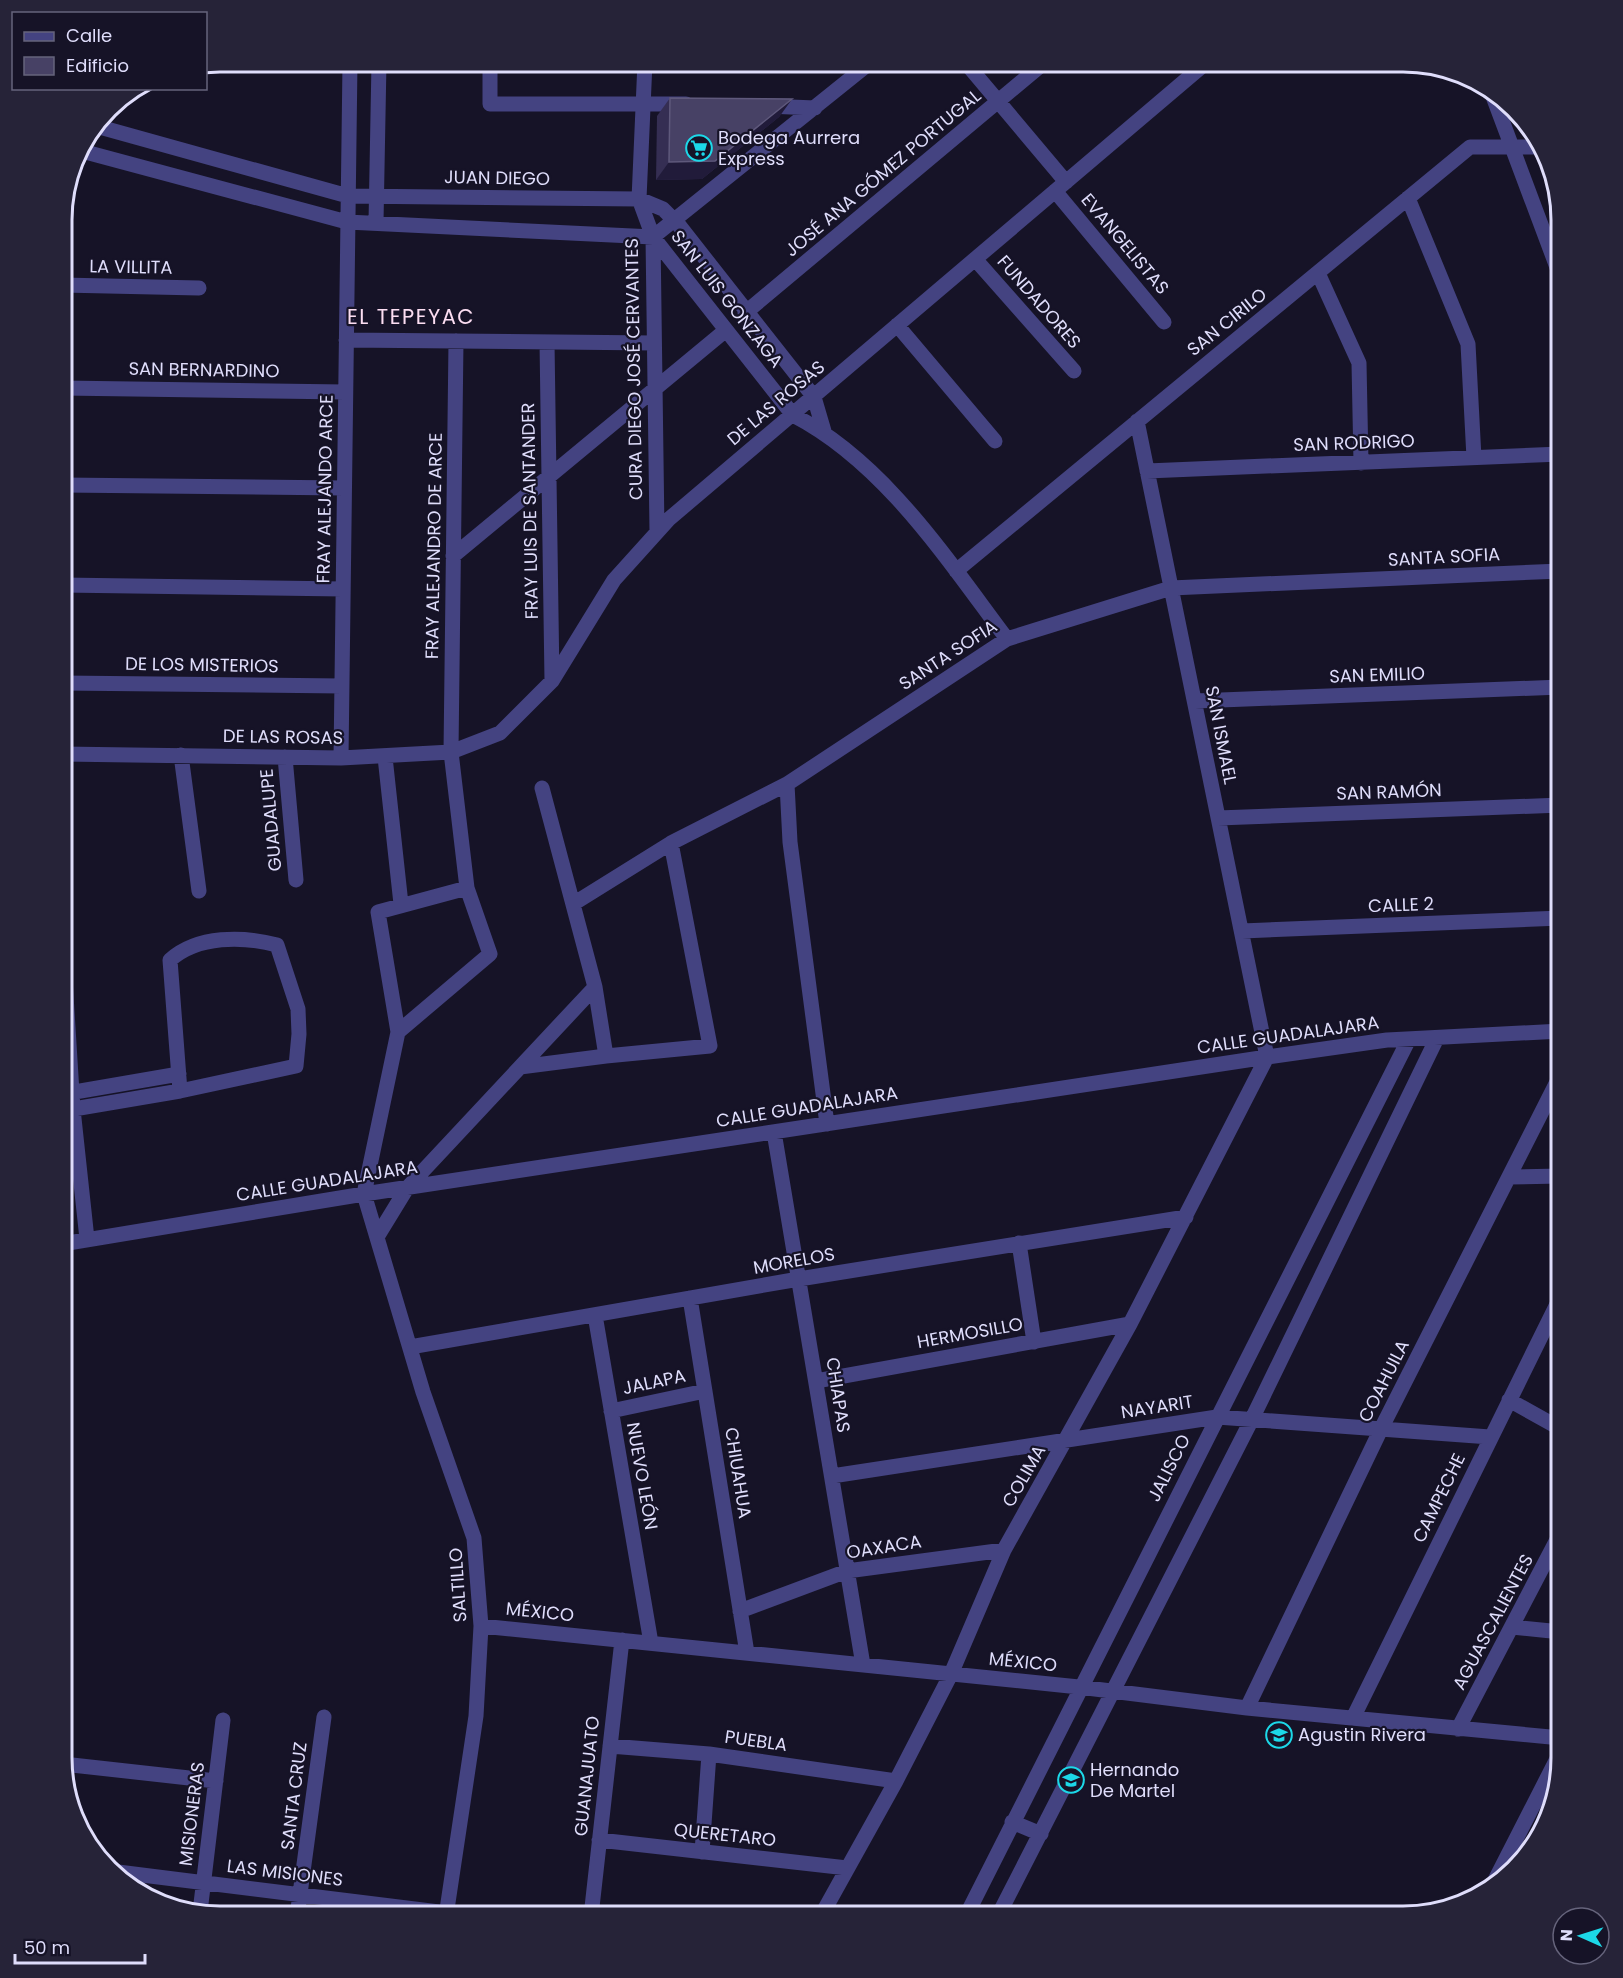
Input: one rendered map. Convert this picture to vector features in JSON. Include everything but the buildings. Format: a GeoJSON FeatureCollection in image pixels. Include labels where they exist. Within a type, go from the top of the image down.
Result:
{"type":"FeatureCollection","features":[{"type":"Feature","properties":{"kind":"street","name":"FRAY ALEJANDO ARCE"},"geometry":{"type":"LineString","coordinates":[[341,758],[350,72]]}},
{"type":"Feature","properties":{"kind":"street"},"geometry":{"type":"LineString","coordinates":[[376,222],[379,72]]}},
{"type":"Feature","properties":{"kind":"street"},"geometry":{"type":"LineString","coordinates":[[490,72],[490,104],[700,105]]}},
{"type":"Feature","properties":{"kind":"street","name":"CURA DIEGO JOSÉ CERVANTES"},"geometry":{"type":"LineString","coordinates":[[645,72],[639,199],[653,237],[657,532]]}},
{"type":"Feature","properties":{"kind":"street"},"geometry":{"type":"LineString","coordinates":[[88,153],[347,222],[653,237],[859,72]]}},
{"type":"Feature","properties":{"kind":"street","name":"EVANGELISTAS"},"geometry":{"type":"LineString","coordinates":[[974,72],[1000,101],[1164,322]]}},
{"type":"Feature","properties":{"kind":"street","name":"JOSÉ ANA GÓMEZ PORTUGAL"},"geometry":{"type":"LineString","coordinates":[[745,313],[1033,72]]}},
{"type":"Feature","properties":{"kind":"street","name":"DE LAS ROSAS"},"geometry":{"type":"LineString","coordinates":[[72,754],[385,757],[451,752],[500,733],[552,681],[614,580],[669,519],[1195,72]]}},
{"type":"Feature","properties":{"kind":"street"},"geometry":{"type":"LineString","coordinates":[[746,106],[815,108]]}},
{"type":"Feature","properties":{"kind":"street"},"geometry":{"type":"LineString","coordinates":[[1496,106],[1551,249]]}},
{"type":"Feature","properties":{"kind":"street","name":"JUAN DIEGO"},"geometry":{"type":"LineString","coordinates":[[104,128],[348,196],[639,199],[663,209],[673,220],[814,397]]}},
{"type":"Feature","properties":{"kind":"street","name":"SAN CIRILO"},"geometry":{"type":"LineString","coordinates":[[956,571],[1470,147],[1532,147]]}},
{"type":"Feature","properties":{"kind":"street"},"geometry":{"type":"LineString","coordinates":[[1408,198],[1468,344],[1474,458]]}},
{"type":"Feature","properties":{"kind":"street","name":"SAN LUIS GONZAGA"},"geometry":{"type":"LineString","coordinates":[[653,237],[793,415],[824,431],[909,510],[1007,639]]}},
{"type":"Feature","properties":{"kind":"street","name":"FUNDADORES"},"geometry":{"type":"LineString","coordinates":[[975,259],[1074,371]]}},
{"type":"Feature","properties":{"kind":"street"},"geometry":{"type":"LineString","coordinates":[[1318,273],[1359,363],[1361,462]]}},
{"type":"Feature","properties":{"kind":"street","name":"LA VILLITA"},"geometry":{"type":"LineString","coordinates":[[72,285],[199,288]]}},
{"type":"Feature","properties":{"kind":"street"},"geometry":{"type":"LineString","coordinates":[[897,325],[995,441]]}},
{"type":"Feature","properties":{"kind":"street"},"geometry":{"type":"LineString","coordinates":[[453,556],[726,330]]}},
{"type":"Feature","properties":{"kind":"street"},"geometry":{"type":"LineString","coordinates":[[346,340],[654,343]]}},
{"type":"Feature","properties":{"kind":"street","name":"FRAY ALEJANDRO DE ARCE"},"geometry":{"type":"LineString","coordinates":[[456,341],[451,752],[467,888]]}},
{"type":"Feature","properties":{"kind":"street","name":"FRAY LUIS DE SANTANDER"},"geometry":{"type":"LineString","coordinates":[[547,342],[552,681]]}},
{"type":"Feature","properties":{"kind":"street","name":"SAN BERNARDINO"},"geometry":{"type":"LineString","coordinates":[[72,388],[345,392]]}},
{"type":"Feature","properties":{"kind":"street"},"geometry":{"type":"LineString","coordinates":[[814,397],[824,431]]}},
{"type":"Feature","properties":{"kind":"street","name":"SAN ISMAEL"},"geometry":{"type":"LineString","coordinates":[[1137,422],[1267,1057]]}},
{"type":"Feature","properties":{"kind":"street","name":"SAN RODRIGO"},"geometry":{"type":"LineString","coordinates":[[1148,471],[1551,454]]}},
{"type":"Feature","properties":{"kind":"street"},"geometry":{"type":"LineString","coordinates":[[72,485],[344,488]]}},
{"type":"Feature","properties":{"kind":"street","name":"SANTA SOFIA"},"geometry":{"type":"LineString","coordinates":[[573,904],[671,843],[787,784],[1007,639],[1172,588],[1551,571]]}},
{"type":"Feature","properties":{"kind":"street"},"geometry":{"type":"LineString","coordinates":[[72,585],[343,589]]}},
{"type":"Feature","properties":{"kind":"street","name":"DE LOS MISTERIOS"},"geometry":{"type":"LineString","coordinates":[[72,683],[342,686]]}},
{"type":"Feature","properties":{"kind":"street","name":"SAN EMILIO"},"geometry":{"type":"LineString","coordinates":[[1195,701],[1551,687]]}},
{"type":"Feature","properties":{"kind":"street"},"geometry":{"type":"LineString","coordinates":[[181,755],[199,891]]}},
{"type":"Feature","properties":{"kind":"street","name":"GUADALUPE"},"geometry":{"type":"LineString","coordinates":[[285,757],[296,880]]}},
{"type":"Feature","properties":{"kind":"street"},"geometry":{"type":"LineString","coordinates":[[385,757],[401,904]]}},
{"type":"Feature","properties":{"kind":"street"},"geometry":{"type":"LineString","coordinates":[[787,784],[790,842],[827,1124]]}},
{"type":"Feature","properties":{"kind":"street"},"geometry":{"type":"LineString","coordinates":[[542,788],[595,987],[606,1056]]}},
{"type":"Feature","properties":{"kind":"street","name":"SAN RAMÓN"},"geometry":{"type":"LineString","coordinates":[[1218,818],[1551,805]]}},
{"type":"Feature","properties":{"kind":"street"},"geometry":{"type":"LineString","coordinates":[[520,1067],[710,1046],[671,843]]}},
{"type":"Feature","properties":{"kind":"street"},"geometry":{"type":"LineString","coordinates":[[364,1194],[398,1032],[378,912],[467,888],[489,954],[398,1032]]}},
{"type":"Feature","properties":{"kind":"street","name":"CALLE 2"},"geometry":{"type":"LineString","coordinates":[[1242,931],[1551,918]]}},
{"type":"Feature","properties":{"kind":"street"},"geometry":{"type":"LineString","coordinates":[[72,1109],[180,1091],[296,1066],[299,1034],[298,1009],[277,945],[257,940],[202,942],[182,949],[170,960],[180,1091]]}},
{"type":"Feature","properties":{"kind":"street"},"geometry":{"type":"LineString","coordinates":[[377,1237],[407,1188],[595,987]]}},
{"type":"Feature","properties":{"kind":"street","name":"CALLE GUADALAJARA"},"geometry":{"type":"LineString","coordinates":[[72,1242],[364,1194],[1267,1057],[1409,1039],[1551,1032]]}},
{"type":"Feature","properties":{"kind":"street"},"geometry":{"type":"LineString","coordinates":[[1004,1906],[1251,1421],[1437,1038]]}},
{"type":"Feature","properties":{"kind":"street","name":"JALISCO"},"geometry":{"type":"LineString","coordinates":[[971,1906],[1079,1688],[1409,1039]]}},
{"type":"Feature","properties":{"kind":"street","name":"COLIMA"},"geometry":{"type":"LineString","coordinates":[[827,1906],[896,1781],[951,1674],[1004,1550],[1130,1324],[1267,1057]]}},
{"type":"Feature","properties":{"kind":"street"},"geometry":{"type":"LineString","coordinates":[[72,1092],[179,1074]]}},
{"type":"Feature","properties":{"kind":"street","name":"COAHUILA"},"geometry":{"type":"LineString","coordinates":[[1247,1708],[1381,1429],[1551,1095]]}},
{"type":"Feature","properties":{"kind":"street","name":"CHIAPAS"},"geometry":{"type":"LineString","coordinates":[[774,1132],[863,1665]]}},
{"type":"Feature","properties":{"kind":"street"},"geometry":{"type":"LineString","coordinates":[[72,1142],[87,1239]]}},
{"type":"Feature","properties":{"kind":"street"},"geometry":{"type":"LineString","coordinates":[[1509,1177],[1551,1176]]}},
{"type":"Feature","properties":{"kind":"street","name":"SALTILLO"},"geometry":{"type":"LineString","coordinates":[[364,1194],[410,1347],[474,1538],[481,1626],[476,1716],[447,1906]]}},
{"type":"Feature","properties":{"kind":"street","name":"MORELOS"},"geometry":{"type":"LineString","coordinates":[[410,1347],[799,1279],[1186,1216]]}},
{"type":"Feature","properties":{"kind":"street"},"geometry":{"type":"LineString","coordinates":[[1019,1244],[1034,1342]]}},
{"type":"Feature","properties":{"kind":"street","name":"CHIUAHUA"},"geometry":{"type":"LineString","coordinates":[[690,1298],[747,1653]]}},
{"type":"Feature","properties":{"kind":"street","name":"NUEVO LEÓN"},"geometry":{"type":"LineString","coordinates":[[595,1315],[651,1643]]}},
{"type":"Feature","properties":{"kind":"street","name":"CAMPECHE"},"geometry":{"type":"LineString","coordinates":[[1353,1718],[1551,1318]]}},
{"type":"Feature","properties":{"kind":"street","name":"HERMOSILLO"},"geometry":{"type":"LineString","coordinates":[[816,1381],[1130,1324]]}},
{"type":"Feature","properties":{"kind":"street","name":"JALAPA"},"geometry":{"type":"LineString","coordinates":[[611,1411],[705,1391]]}},
{"type":"Feature","properties":{"kind":"street"},"geometry":{"type":"LineString","coordinates":[[1509,1400],[1551,1423]]}},
{"type":"Feature","properties":{"kind":"street","name":"NAYARIT"},"geometry":{"type":"LineString","coordinates":[[832,1476],[1216,1417],[1490,1437]]}},
{"type":"Feature","properties":{"kind":"street","name":"OAXACA"},"geometry":{"type":"LineString","coordinates":[[740,1611],[848,1571],[1004,1550]]}},
{"type":"Feature","properties":{"kind":"street","name":"AGUASCALIENTES"},"geometry":{"type":"LineString","coordinates":[[1458,1729],[1551,1553]]}},
{"type":"Feature","properties":{"kind":"street","name":"MÉXICO"},"geometry":{"type":"LineString","coordinates":[[481,1626],[951,1674],[1247,1708],[1551,1737]]}},
{"type":"Feature","properties":{"kind":"street"},"geometry":{"type":"LineString","coordinates":[[1512,1627],[1551,1631]]}},
{"type":"Feature","properties":{"kind":"street","name":"GUANAJUATO"},"geometry":{"type":"LineString","coordinates":[[592,1906],[622,1640]]}},
{"type":"Feature","properties":{"kind":"street","name":"SANTA CRUZ"},"geometry":{"type":"LineString","coordinates":[[299,1906],[324,1717]]}},
{"type":"Feature","properties":{"kind":"street","name":"MISIONERAS"},"geometry":{"type":"LineString","coordinates":[[201,1905],[223,1720]]}},
{"type":"Feature","properties":{"kind":"street","name":"PUEBLA"},"geometry":{"type":"LineString","coordinates":[[610,1746],[709,1755],[896,1781]]}},
{"type":"Feature","properties":{"kind":"street"},"geometry":{"type":"LineString","coordinates":[[702,1852],[709,1755]]}},
{"type":"Feature","properties":{"kind":"street"},"geometry":{"type":"LineString","coordinates":[[72,1765],[216,1781]]}},
{"type":"Feature","properties":{"kind":"street"},"geometry":{"type":"LineString","coordinates":[[1501,1869],[1550,1774]]}},
{"type":"Feature","properties":{"kind":"street"},"geometry":{"type":"LineString","coordinates":[[1012,1822],[1041,1834]]}},
{"type":"Feature","properties":{"kind":"street","name":"QUERETARO"},"geometry":{"type":"LineString","coordinates":[[599,1840],[847,1868]]}},
{"type":"Feature","properties":{"kind":"street","name":"LAS MISIONES"},"geometry":{"type":"LineString","coordinates":[[128,1873],[384,1906]]}},
{"type":"Feature","properties":{"kind":"place","name":"Bodega Aurrera Express"},"geometry":{"type":"Point","coordinates":[699,148]}},
{"type":"Feature","properties":{"kind":"place","name":"Agustin Rivera"},"geometry":{"type":"Point","coordinates":[1279,1735]}},
{"type":"Feature","properties":{"kind":"place","name":"Hernando De Martel"},"geometry":{"type":"Point","coordinates":[1071,1780]}},
{"type":"Feature","properties":{"kind":"district","name":"EL TEPEYAC"},"geometry":{"type":"Point","coordinates":[411,317]}}]}
